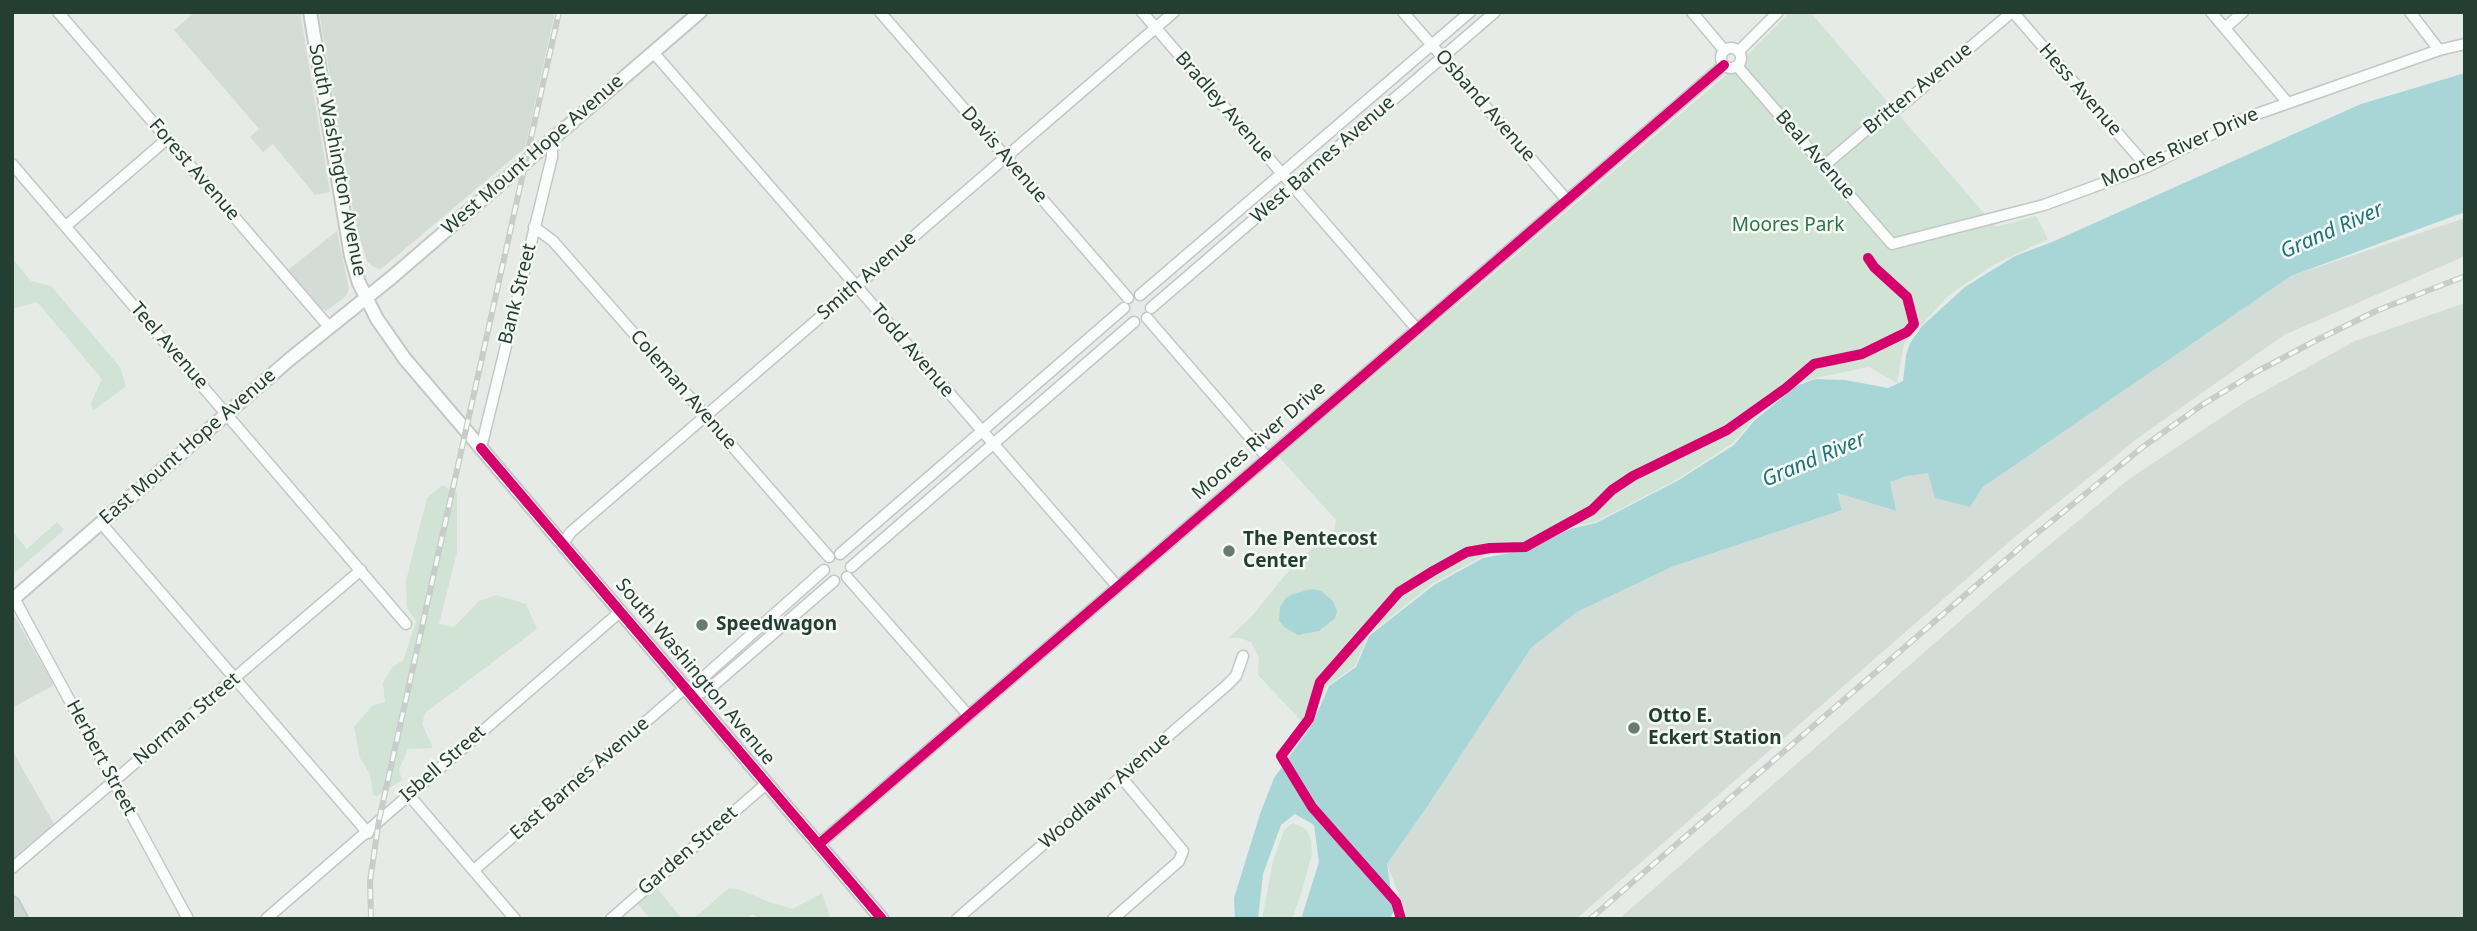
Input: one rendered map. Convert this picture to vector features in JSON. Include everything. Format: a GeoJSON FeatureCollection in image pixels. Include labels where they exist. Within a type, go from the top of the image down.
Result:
{"type":"FeatureCollection","features":[{"type":"Feature","properties":{"kind":"main road"},"geometry":{"type":"LineString","coordinates":[[12,904],[20,919]]}},
{"type":"Feature","properties":{"kind":"street","name":"Forest Avenue"},"geometry":{"type":"LineString","coordinates":[[58,12],[330,328]]}},
{"type":"Feature","properties":{"kind":"street","name":"South Washington Avenue"},"geometry":{"type":"LineString","coordinates":[[310,12],[351,256],[366,298],[405,359],[882,919]]}},
{"type":"Feature","properties":{"kind":"street","name":"West Mount Hope Avenue"},"geometry":{"type":"LineString","coordinates":[[366,298],[700,12]]}},
{"type":"Feature","properties":{"kind":"street","name":"Davis Avenue"},"geometry":{"type":"LineString","coordinates":[[880,12],[1006,157],[1126,303]]}},
{"type":"Feature","properties":{"kind":"street","name":"Bradley Avenue"},"geometry":{"type":"LineString","coordinates":[[1142,12],[1416,328]]}},
{"type":"Feature","properties":{"kind":"street","name":"Smith Avenue"},"geometry":{"type":"LineString","coordinates":[[563,543],[571,532],[1174,12]]}},
{"type":"Feature","properties":{"kind":"street","name":"Osband Avenue"},"geometry":{"type":"LineString","coordinates":[[1403,12],[1566,199]]}},
{"type":"Feature","properties":{"kind":"street","name":"West Barnes Avenue"},"geometry":{"type":"LineString","coordinates":[[1140,295],[1469,12]]}},
{"type":"Feature","properties":{"kind":"street","name":"West Barnes Avenue"},"geometry":{"type":"LineString","coordinates":[[1151,308],[1495,12]]}},
{"type":"Feature","properties":{"kind":"street"},"geometry":{"type":"LineString","coordinates":[[1692,12],[1724,50]]}},
{"type":"Feature","properties":{"kind":"street"},"geometry":{"type":"LineString","coordinates":[[1739,51],[1778,12]]}},
{"type":"Feature","properties":{"kind":"street","name":"Britten Avenue"},"geometry":{"type":"LineString","coordinates":[[1825,165],[1865,131],[1902,105],[2012,12]]}},
{"type":"Feature","properties":{"kind":"street","name":"Hess Avenue"},"geometry":{"type":"LineString","coordinates":[[2012,12],[2147,167]]}},
{"type":"Feature","properties":{"kind":"street"},"geometry":{"type":"LineString","coordinates":[[2211,12],[2287,102]]}},
{"type":"Feature","properties":{"kind":"street"},"geometry":{"type":"LineString","coordinates":[[2225,28],[2243,12]]}},
{"type":"Feature","properties":{"kind":"street"},"geometry":{"type":"LineString","coordinates":[[2410,12],[2439,50]]}},
{"type":"Feature","properties":{"kind":"street","name":"Moores River Drive"},"geometry":{"type":"LineString","coordinates":[[1892,244],[2044,205],[2147,167],[2240,120],[2287,102],[2439,50],[2465,44]]}},
{"type":"Feature","properties":{"kind":"street"},"geometry":{"type":"LineString","coordinates":[[1730,47],[1739,51],[1741,60],[1737,66],[1729,68],[1724,65],[1720,56],[1724,50],[1730,47]]}},
{"type":"Feature","properties":{"kind":"street","name":"Todd Avenue"},"geometry":{"type":"LineString","coordinates":[[653,52],[1117,586]]}},
{"type":"Feature","properties":{"kind":"street","name":"Moores River Drive"},"geometry":{"type":"LineString","coordinates":[[819,844],[1724,65]]}},
{"type":"Feature","properties":{"kind":"street","name":"Beal Avenue"},"geometry":{"type":"LineString","coordinates":[[1737,66],[1892,244]]}},
{"type":"Feature","properties":{"kind":"street"},"geometry":{"type":"LineString","coordinates":[[66,226],[167,139]]}},
{"type":"Feature","properties":{"kind":"street","name":"Bank Street"},"geometry":{"type":"LineString","coordinates":[[481,448],[552,157],[552,140]]}},
{"type":"Feature","properties":{"kind":"street","name":"Teel Avenue"},"geometry":{"type":"LineString","coordinates":[[12,164],[406,624]]}},
{"type":"Feature","properties":{"kind":"street","name":"Coleman Avenue"},"geometry":{"type":"LineString","coordinates":[[534,227],[554,241],[829,557]]}},
{"type":"Feature","properties":{"kind":"street"},"geometry":{"type":"LineString","coordinates":[[1140,295],[1147,298],[1151,308],[1147,318],[1134,321],[851,567],[847,577],[834,581],[827,577],[824,570],[829,557],[840,554],[1126,303],[1140,295]]}},
{"type":"Feature","properties":{"kind":"street","name":"East Mount Hope Avenue"},"geometry":{"type":"LineString","coordinates":[[13,599],[366,298]]}},
{"type":"Feature","properties":{"kind":"street"},"geometry":{"type":"LineString","coordinates":[[1126,303],[1127,317],[1134,321]]}},
{"type":"Feature","properties":{"kind":"street"},"geometry":{"type":"LineString","coordinates":[[1147,318],[1267,457]]}},
{"type":"Feature","properties":{"kind":"street"},"geometry":{"type":"LineString","coordinates":[[101,523],[368,833]]}},
{"type":"Feature","properties":{"kind":"street"},"geometry":{"type":"LineString","coordinates":[[840,554],[848,558],[851,567]]}},
{"type":"Feature","properties":{"kind":"street","name":"Norman Street"},"geometry":{"type":"LineString","coordinates":[[12,868],[360,570]]}},
{"type":"Feature","properties":{"kind":"street"},"geometry":{"type":"LineString","coordinates":[[689,691],[824,570]]}},
{"type":"Feature","properties":{"kind":"street"},"geometry":{"type":"LineString","coordinates":[[847,577],[968,715]]}},
{"type":"Feature","properties":{"kind":"street"},"geometry":{"type":"LineString","coordinates":[[689,691],[708,691],[834,581]]}},
{"type":"Feature","properties":{"kind":"street","name":"Herbert Street"},"geometry":{"type":"LineString","coordinates":[[13,599],[188,919]]}},
{"type":"Feature","properties":{"kind":"street","name":"Isbell Street"},"geometry":{"type":"LineString","coordinates":[[266,919],[621,611]]}},
{"type":"Feature","properties":{"kind":"street","name":"Woodlawn Avenue"},"geometry":{"type":"LineString","coordinates":[[957,919],[1227,685],[1236,676],[1243,656]]}},
{"type":"Feature","properties":{"kind":"street","name":"East Barnes Avenue"},"geometry":{"type":"LineString","coordinates":[[474,870],[689,691]]}},
{"type":"Feature","properties":{"kind":"street"},"geometry":{"type":"LineString","coordinates":[[1113,919],[1179,861],[1183,851],[1121,777]]}},
{"type":"Feature","properties":{"kind":"street","name":"Garden Street"},"geometry":{"type":"LineString","coordinates":[[611,919],[766,784]]}},
{"type":"Feature","properties":{"kind":"street"},"geometry":{"type":"LineString","coordinates":[[408,794],[515,919]]}},
{"type":"Feature","properties":{"kind":"shaded area"},"geometry":{"type":"Polygon","coordinates":[[[195,12],[300,12],[330,192],[315,195],[273,144],[263,152],[250,137],[259,129],[174,30],[195,12]]]}},
{"type":"Feature","properties":{"kind":"shaded area"},"geometry":{"type":"Polygon","coordinates":[[[319,12],[555,12],[525,148],[381,269],[373,267],[367,261],[355,222],[319,12]]]}},
{"type":"Feature","properties":{"kind":"shaded area"},"geometry":{"type":"Polygon","coordinates":[[[2465,218],[2465,256],[2284,335],[2138,438],[2010,541],[1576,919],[1408,919],[1387,864],[1531,648],[1577,612],[1674,566],[1841,510],[1837,493],[1895,511],[1889,482],[1929,472],[1970,507],[1983,487],[2291,276],[2465,218]]]}},
{"type":"Feature","properties":{"kind":"shaded area"},"geometry":{"type":"Polygon","coordinates":[[[337,231],[349,289],[346,296],[326,311],[288,270],[337,231]]]}},
{"type":"Feature","properties":{"kind":"shaded area"},"geometry":{"type":"Polygon","coordinates":[[[2465,303],[2465,919],[1619,919],[2007,580],[2129,479],[2245,402],[2355,341],[2465,303]]]}},
{"type":"Feature","properties":{"kind":"shaded area"},"geometry":{"type":"Polygon","coordinates":[[[12,616],[54,685],[12,708],[12,616]]]}},
{"type":"Feature","properties":{"kind":"shaded area"},"geometry":{"type":"Polygon","coordinates":[[[12,750],[54,824],[12,859],[12,750]]]}},
{"type":"Feature","properties":{"kind":"green space","name":"Moores Park"},"geometry":{"type":"Polygon","coordinates":[[[1790,12],[1810,12],[1996,227],[2036,216],[2048,239],[1995,264],[1949,295],[1904,344],[1897,383],[1869,367],[1795,384],[1753,420],[1733,443],[1676,480],[1595,522],[1570,527],[1531,547],[1483,556],[1432,584],[1368,635],[1355,666],[1327,686],[1308,728],[1258,675],[1259,658],[1251,642],[1229,638],[1252,616],[1295,563],[1335,529],[1336,520],[1279,457],[1732,70],[1790,12]]]}},
{"type":"Feature","properties":{"kind":"green space"},"geometry":{"type":"Polygon","coordinates":[[[12,258],[31,281],[51,286],[120,367],[126,386],[93,411],[91,403],[102,379],[37,302],[12,309],[12,258]]]}},
{"type":"Feature","properties":{"kind":"green space"},"geometry":{"type":"Polygon","coordinates":[[[442,485],[457,493],[457,552],[439,624],[454,627],[479,601],[496,595],[526,604],[537,629],[425,713],[422,724],[433,748],[408,749],[399,769],[402,780],[377,796],[373,795],[370,774],[360,758],[354,727],[372,706],[385,702],[383,683],[392,667],[403,661],[416,621],[407,608],[406,581],[427,498],[442,485]]]}},
{"type":"Feature","properties":{"kind":"green space"},"geometry":{"type":"Polygon","coordinates":[[[57,522],[64,530],[12,575],[12,531],[27,549],[57,522]]]}},
{"type":"Feature","properties":{"kind":"green space"},"geometry":{"type":"Polygon","coordinates":[[[1293,823],[1306,829],[1311,840],[1312,854],[1301,894],[1292,919],[1262,919],[1273,861],[1284,830],[1293,823]]]}},
{"type":"Feature","properties":{"kind":"green space"},"geometry":{"type":"Polygon","coordinates":[[[656,887],[682,919],[650,919],[637,903],[656,887]]]}},
{"type":"Feature","properties":{"kind":"green space"},"geometry":{"type":"Polygon","coordinates":[[[729,888],[793,909],[822,893],[831,919],[761,919],[752,914],[745,919],[693,919],[729,888]]]}},
{"type":"Feature","properties":{"kind":"water","name":"Grand River"},"geometry":{"type":"Polygon","coordinates":[[[2465,73],[2465,212],[2291,276],[1983,487],[1970,507],[1935,498],[1928,473],[1890,482],[1896,511],[1837,493],[1842,510],[1674,566],[1577,612],[1531,648],[1387,864],[1394,911],[1390,919],[1301,919],[1319,862],[1314,825],[1295,814],[1281,825],[1263,874],[1258,919],[1235,919],[1234,898],[1274,778],[1312,725],[1329,686],[1356,667],[1369,636],[1434,585],[1483,558],[1531,549],[1570,529],[1596,523],[1677,481],[1734,445],[1754,421],[1796,386],[1815,379],[1845,380],[1888,388],[1903,381],[1910,343],[1922,326],[1965,287],[2015,256],[2361,104],[2465,73]]]}},
{"type":"Feature","properties":{"kind":"water"},"geometry":{"type":"Polygon","coordinates":[[[1312,589],[1321,591],[1333,601],[1337,611],[1335,618],[1319,631],[1298,635],[1284,627],[1279,620],[1280,607],[1286,598],[1293,594],[1312,589]]]}},
{"type":"Feature","properties":{"kind":"railway"},"geometry":{"type":"LineString","coordinates":[[371,919],[370,881],[379,820],[559,12]]}},
{"type":"Feature","properties":{"kind":"railway"},"geometry":{"type":"LineString","coordinates":[[1590,919],[2030,539],[2144,446],[2202,405],[2256,372],[2376,311],[2465,276]]}},
{"type":"Feature","properties":{"kind":"cycle path"},"geometry":{"type":"LineString","coordinates":[[819,844],[1724,65]]}},
{"type":"Feature","properties":{"kind":"cycle path"},"geometry":{"type":"LineString","coordinates":[[1401,919],[1396,902],[1312,807],[1281,756],[1309,719],[1320,682],[1399,592],[1433,571],[1467,552],[1525,547],[1592,510],[1612,490],[1633,476],[1727,430],[1786,388],[1814,364],[1862,354],[1907,332],[1914,324],[1907,297],[1874,267],[1868,258]]}},
{"type":"Feature","properties":{"kind":"cycle path"},"geometry":{"type":"LineString","coordinates":[[481,448],[882,919]]}},
{"type":"Feature","properties":{"kind":"place","name":"The Pentecost Center"},"geometry":{"type":"Point","coordinates":[1229,551]}},
{"type":"Feature","properties":{"kind":"place","name":"Speedwagon"},"geometry":{"type":"Point","coordinates":[702,625]}},
{"type":"Feature","properties":{"kind":"place","name":"Otto E. Eckert Station"},"geometry":{"type":"Point","coordinates":[1634,728]}}]}
